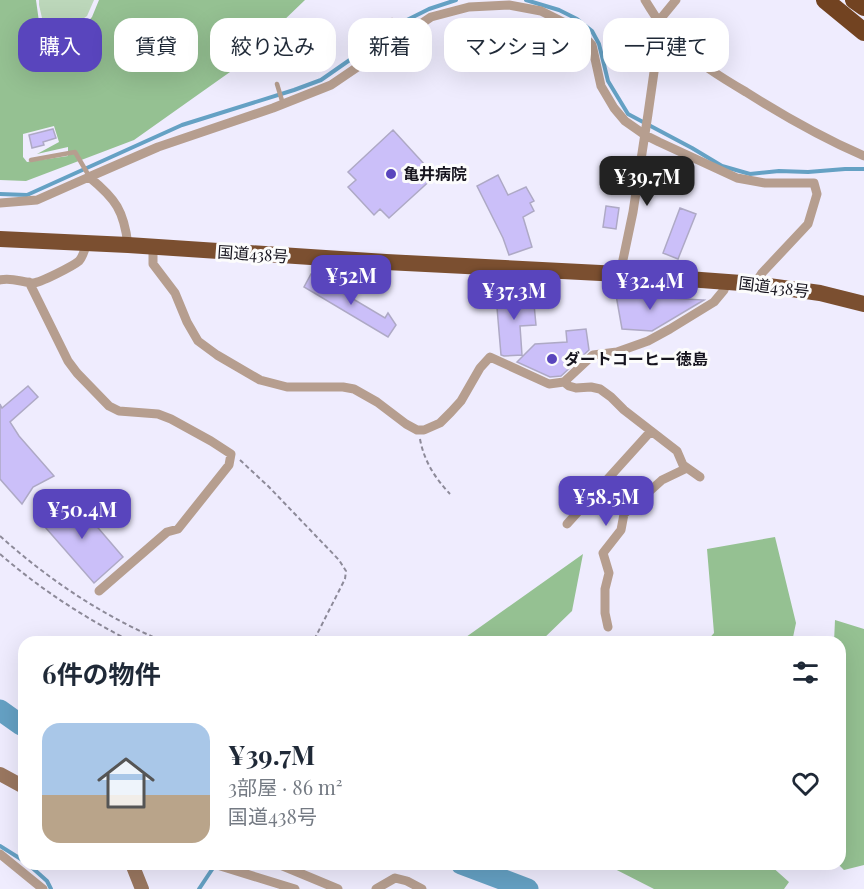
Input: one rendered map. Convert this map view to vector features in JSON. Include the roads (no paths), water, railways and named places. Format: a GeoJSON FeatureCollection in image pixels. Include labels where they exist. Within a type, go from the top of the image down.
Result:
{"type":"FeatureCollection","features":[{"type":"Feature","properties":{"kind":"highway"},"geometry":{"type":"LineString","coordinates":[[825,0],[864,32]]}},
{"type":"Feature","properties":{"kind":"highway"},"geometry":{"type":"LineString","coordinates":[[854,0],[864,6]]}},
{"type":"Feature","properties":{"kind":"highway","name":"国道438号"},"geometry":{"type":"LineString","coordinates":[[0,239],[620,274],[755,284],[820,293],[864,304]]}},
{"type":"Feature","properties":{"kind":"main road"},"geometry":{"type":"LineString","coordinates":[[0,774],[18,784]]}},
{"type":"Feature","properties":{"kind":"main road"},"geometry":{"type":"LineString","coordinates":[[134,870],[140,888]]}},
{"type":"Feature","properties":{"kind":"street"},"geometry":{"type":"LineString","coordinates":[[645,0],[656,18]]}},
{"type":"Feature","properties":{"kind":"street"},"geometry":{"type":"LineString","coordinates":[[662,18],[676,0]]}},
{"type":"Feature","properties":{"kind":"street"},"geometry":{"type":"LineString","coordinates":[[429,18],[469,7],[509,5],[540,11],[581,33],[592,45],[601,86],[625,121],[645,135],[737,178],[765,183],[814,183],[817,194],[808,224],[762,273],[755,284]]}},
{"type":"Feature","properties":{"kind":"street"},"geometry":{"type":"LineString","coordinates":[[0,203],[37,200],[88,175],[158,147],[331,85],[350,72]]}},
{"type":"Feature","properties":{"kind":"street"},"geometry":{"type":"LineString","coordinates":[[620,274],[633,212],[654,72]]}},
{"type":"Feature","properties":{"kind":"street"},"geometry":{"type":"LineString","coordinates":[[714,72],[775,110],[838,145],[864,156]]}},
{"type":"Feature","properties":{"kind":"street"},"geometry":{"type":"LineString","coordinates":[[88,175],[115,202],[126,229],[128,245]]}},
{"type":"Feature","properties":{"kind":"street"},"geometry":{"type":"LineString","coordinates":[[0,280],[34,283],[45,280],[80,260],[87,243]]}},
{"type":"Feature","properties":{"kind":"street"},"geometry":{"type":"LineString","coordinates":[[153,247],[153,264],[175,293],[198,341],[217,355],[260,380],[274,384],[287,387],[354,389],[417,430],[424,430],[440,423],[461,401],[480,368],[490,357],[549,384],[564,382],[593,356],[617,352],[648,341],[670,329],[714,302],[724,290],[727,282]]}},
{"type":"Feature","properties":{"kind":"street"},"geometry":{"type":"LineString","coordinates":[[30,282],[68,361],[109,406],[118,411],[158,414],[171,419],[231,454],[229,465],[178,529],[166,532],[99,591]]}},
{"type":"Feature","properties":{"kind":"street"},"geometry":{"type":"LineString","coordinates":[[564,382],[576,388],[600,389],[677,451],[683,465],[700,477]]}},
{"type":"Feature","properties":{"kind":"street"},"geometry":{"type":"LineString","coordinates":[[567,524],[651,431]]}},
{"type":"Feature","properties":{"kind":"street"},"geometry":{"type":"LineString","coordinates":[[608,627],[605,613],[605,589],[609,573],[603,553],[621,530],[624,514],[662,480],[687,468]]}},
{"type":"Feature","properties":{"kind":"street"},"geometry":{"type":"LineString","coordinates":[[0,854],[18,870]]}},
{"type":"Feature","properties":{"kind":"street"},"geometry":{"type":"LineString","coordinates":[[18,870],[38,887]]}},
{"type":"Feature","properties":{"kind":"street"},"geometry":{"type":"LineString","coordinates":[[233,870],[295,889]]}},
{"type":"Feature","properties":{"kind":"street"},"geometry":{"type":"LineString","coordinates":[[293,870],[339,889]]}},
{"type":"Feature","properties":{"kind":"street"},"geometry":{"type":"LineString","coordinates":[[376,889],[395,878],[422,889]]}},
{"type":"Feature","properties":{"kind":"lane"},"geometry":{"type":"LineString","coordinates":[[277,84],[283,104]]}},
{"type":"Feature","properties":{"kind":"lane"},"geometry":{"type":"LineString","coordinates":[[31,160],[75,152],[88,175]]}},
{"type":"Feature","properties":{"kind":"waterway"},"geometry":{"type":"LineString","coordinates":[[0,194],[27,195],[182,125],[321,80],[407,20],[429,9],[456,0]]}},
{"type":"Feature","properties":{"kind":"waterway"},"geometry":{"type":"LineString","coordinates":[[526,0],[559,10],[577,19],[592,31],[599,44],[608,81],[628,114],[722,166],[750,174],[864,169]]}},
{"type":"Feature","properties":{"kind":"waterway"},"geometry":{"type":"LineString","coordinates":[[0,710],[18,723]]}},
{"type":"Feature","properties":{"kind":"waterway"},"geometry":{"type":"LineString","coordinates":[[0,846],[18,857]]}},
{"type":"Feature","properties":{"kind":"waterway"},"geometry":{"type":"LineString","coordinates":[[35,870],[47,881],[51,889]]}},
{"type":"Feature","properties":{"kind":"waterway"},"geometry":{"type":"LineString","coordinates":[[199,889],[212,870]]}},
{"type":"Feature","properties":{"kind":"waterway"},"geometry":{"type":"LineString","coordinates":[[477,870],[528,889]]}},
{"type":"Feature","properties":{"kind":"place","name":"亀井病院"},"geometry":{"type":"Point","coordinates":[391,174]}},
{"type":"Feature","properties":{"kind":"place","name":"ダートコーヒー徳島"},"geometry":{"type":"Point","coordinates":[552,359]}}]}
